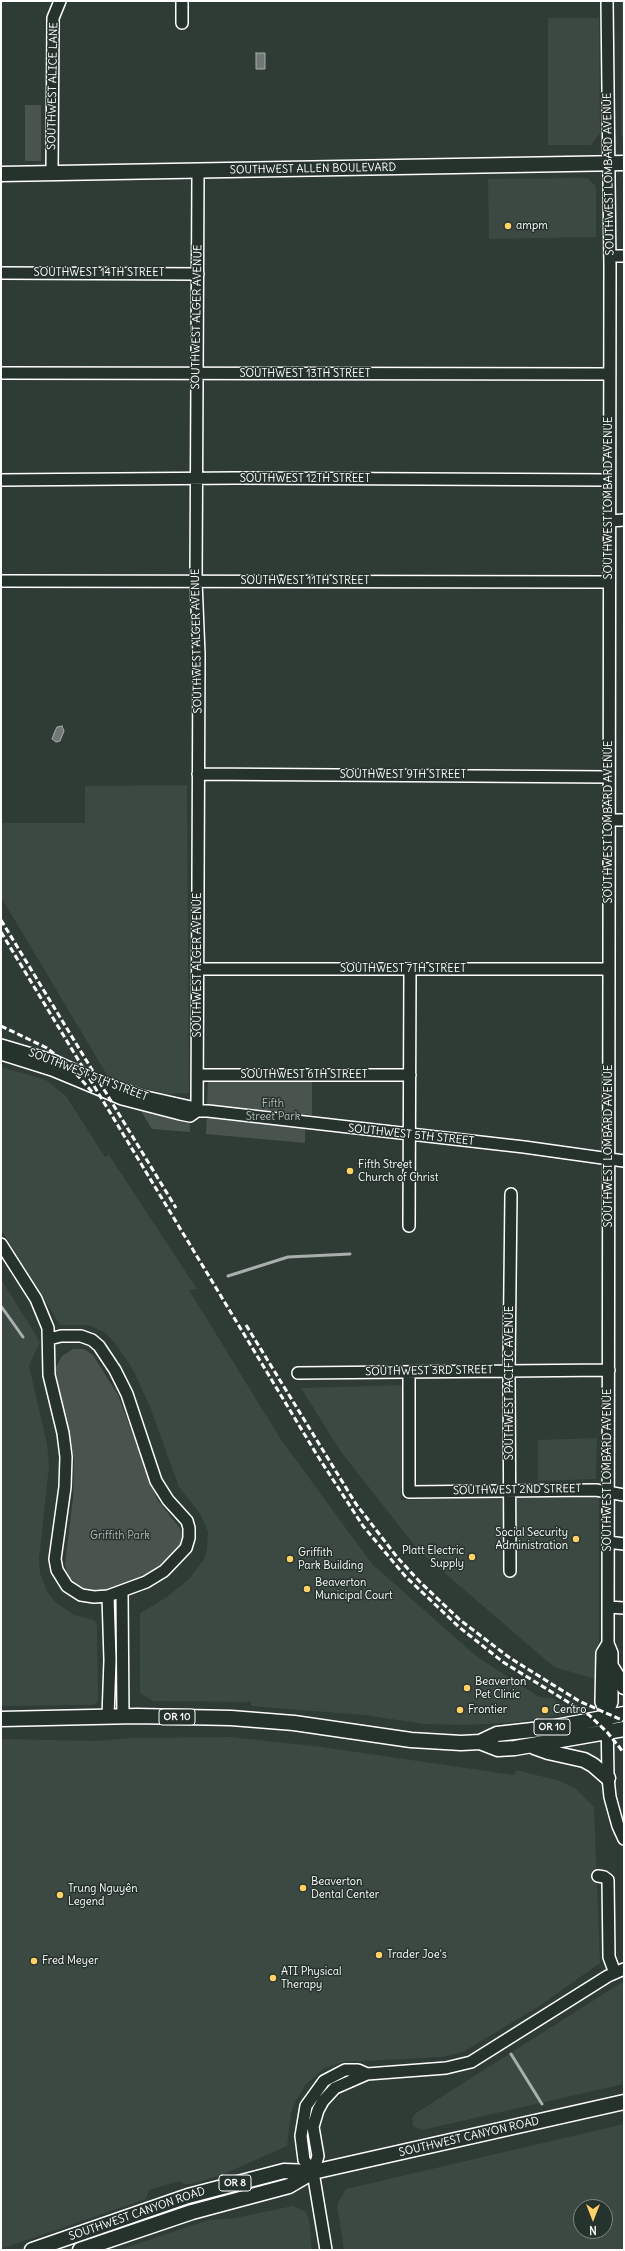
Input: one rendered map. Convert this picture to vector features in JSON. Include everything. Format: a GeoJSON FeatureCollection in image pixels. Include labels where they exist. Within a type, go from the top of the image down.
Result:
{"type":"FeatureCollection","features":[{"type":"Feature","properties":{"kind":"main road","name":"SOUTHWEST ALLEN BOULEVARD"},"geometry":{"type":"LineString","coordinates":[[1,174],[624,163]]}},
{"type":"Feature","properties":{"kind":"main road"},"geometry":{"type":"LineString","coordinates":[[612,1668],[624,1687]]}},
{"type":"Feature","properties":{"kind":"main road","name":"OR 10"},"geometry":{"type":"LineString","coordinates":[[480,1742],[497,1734],[550,1728],[624,1714]]}},
{"type":"Feature","properties":{"kind":"main road","name":"OR 10"},"geometry":{"type":"LineString","coordinates":[[1,1719],[108,1717],[254,1719],[411,1740],[480,1742],[498,1749],[532,1746],[624,1729]]}},
{"type":"Feature","properties":{"kind":"main road"},"geometry":{"type":"LineString","coordinates":[[532,1746],[548,1752],[584,1760],[593,1765],[608,1778]]}},
{"type":"Feature","properties":{"kind":"main road","name":"SOUTHWEST CANYON ROAD"},"geometry":{"type":"LineString","coordinates":[[32,2250],[158,2206],[232,2184],[284,2171],[313,2172],[624,2102]]}},
{"type":"Feature","properties":{"kind":"main road","name":"SOUTHWEST CANYON ROAD"},"geometry":{"type":"LineString","coordinates":[[80,2250],[192,2212],[289,2186],[313,2172]]}},
{"type":"Feature","properties":{"kind":"street","name":"SOUTHWEST ALICE LANE"},"geometry":{"type":"LineString","coordinates":[[52,173],[53,18],[60,1]]}},
{"type":"Feature","properties":{"kind":"street"},"geometry":{"type":"LineString","coordinates":[[182,1],[182,23]]}},
{"type":"Feature","properties":{"kind":"street","name":"SOUTHWEST LOMBARD AVENUE"},"geometry":{"type":"LineString","coordinates":[[607,1],[610,256],[608,1643],[612,1653],[612,1702],[607,1716]]}},
{"type":"Feature","properties":{"kind":"street","name":"SOUTHWEST ALGER AVENUE"},"geometry":{"type":"LineString","coordinates":[[197,1112],[199,654],[196,581],[196,374],[198,171]]}},
{"type":"Feature","properties":{"kind":"street"},"geometry":{"type":"LineString","coordinates":[[610,256],[624,256]]}},
{"type":"Feature","properties":{"kind":"street","name":"SOUTHWEST 14TH STREET"},"geometry":{"type":"LineString","coordinates":[[1,273],[198,274]]}},
{"type":"Feature","properties":{"kind":"street","name":"SOUTHWEST 13TH STREET"},"geometry":{"type":"LineString","coordinates":[[1,373],[610,374]]}},
{"type":"Feature","properties":{"kind":"street","name":"SOUTHWEST 12TH STREET"},"geometry":{"type":"LineString","coordinates":[[1,480],[197,478],[609,480]]}},
{"type":"Feature","properties":{"kind":"street"},"geometry":{"type":"LineString","coordinates":[[610,521],[624,520]]}},
{"type":"Feature","properties":{"kind":"street","name":"SOUTHWEST 11TH STREET"},"geometry":{"type":"LineString","coordinates":[[1,581],[609,582]]}},
{"type":"Feature","properties":{"kind":"street","name":"SOUTHWEST 9TH STREET"},"geometry":{"type":"LineString","coordinates":[[198,774],[609,777]]}},
{"type":"Feature","properties":{"kind":"street"},"geometry":{"type":"LineString","coordinates":[[609,820],[624,820]]}},
{"type":"Feature","properties":{"kind":"street","name":"SOUTHWEST 7TH STREET"},"geometry":{"type":"LineString","coordinates":[[198,969],[609,969]]}},
{"type":"Feature","properties":{"kind":"street"},"geometry":{"type":"LineString","coordinates":[[409,1226],[410,969]]}},
{"type":"Feature","properties":{"kind":"street","name":"SOUTHWEST 5TH STREET"},"geometry":{"type":"LineString","coordinates":[[1,1045],[55,1061],[98,1080],[142,1096],[191,1107],[197,1112],[410,1134],[624,1161]]}},
{"type":"Feature","properties":{"kind":"street","name":"SOUTHWEST 5TH STREET"},"geometry":{"type":"LineString","coordinates":[[1,1054],[52,1070],[106,1094],[138,1105],[190,1116],[197,1112]]}},
{"type":"Feature","properties":{"kind":"street","name":"SOUTHWEST 6TH STREET"},"geometry":{"type":"LineString","coordinates":[[198,1075],[410,1075]]}},
{"type":"Feature","properties":{"kind":"street","name":"SOUTHWEST PACIFIC AVENUE"},"geometry":{"type":"LineString","coordinates":[[510,1571],[509,1369],[511,1194]]}},
{"type":"Feature","properties":{"kind":"street"},"geometry":{"type":"LineString","coordinates":[[1,1244],[39,1306],[46,1322],[49,1339],[49,1376],[63,1433],[66,1457],[65,1487],[55,1559],[57,1570],[66,1586],[81,1595],[94,1598],[108,1596],[146,1582],[170,1565],[186,1548],[189,1538],[189,1528],[187,1522],[168,1500],[156,1481],[127,1394],[115,1370],[99,1346],[92,1340],[81,1336],[62,1336],[49,1339]]}},
{"type":"Feature","properties":{"kind":"street","name":"SOUTHWEST 3RD STREET"},"geometry":{"type":"LineString","coordinates":[[298,1373],[509,1369],[609,1370]]}},
{"type":"Feature","properties":{"kind":"street","name":"SOUTHWEST 2ND STREET"},"geometry":{"type":"LineString","coordinates":[[409,1372],[409,1492],[596,1490],[624,1495]]}},
{"type":"Feature","properties":{"kind":"street"},"geometry":{"type":"LineString","coordinates":[[608,1542],[624,1544]]}},
{"type":"Feature","properties":{"kind":"street"},"geometry":{"type":"LineString","coordinates":[[122,1592],[123,1717]]}},
{"type":"Feature","properties":{"kind":"street"},"geometry":{"type":"LineString","coordinates":[[108,1596],[110,1667],[108,1717]]}},
{"type":"Feature","properties":{"kind":"street"},"geometry":{"type":"LineString","coordinates":[[608,1607],[624,1608]]}},
{"type":"Feature","properties":{"kind":"street","name":"SOUTHWEST LOMBARD AVENUE"},"geometry":{"type":"LineString","coordinates":[[608,1643],[602,1654],[601,1702],[607,1716],[608,1778],[613,1810],[624,1840]]}},
{"type":"Feature","properties":{"kind":"street"},"geometry":{"type":"LineString","coordinates":[[326,2250],[313,2172],[304,2160],[301,2136],[304,2113],[310,2098],[324,2081],[345,2070],[358,2070],[367,2074],[451,2068],[471,2062],[619,1971],[609,1957],[608,1880],[604,1877],[598,1876]]}},
{"type":"Feature","properties":{"kind":"shaded area"},"geometry":{"type":"Polygon","coordinates":[[[622,1],[624,1],[624,142],[621,133],[622,1]]]}},
{"type":"Feature","properties":{"kind":"shaded area"},"geometry":{"type":"Polygon","coordinates":[[[548,18],[599,18],[600,133],[591,145],[548,145],[548,18]]]}},
{"type":"Feature","properties":{"kind":"shaded area"},"geometry":{"type":"Polygon","coordinates":[[[256,53],[265,53],[265,69],[256,69],[256,53]]]}},
{"type":"Feature","properties":{"kind":"shaded area"},"geometry":{"type":"Polygon","coordinates":[[[587,178],[596,186],[596,237],[489,239],[488,179],[587,178]]]}},
{"type":"Feature","properties":{"kind":"shaded area"},"geometry":{"type":"Polygon","coordinates":[[[62,726],[64,731],[60,741],[56,742],[52,739],[55,731],[57,727],[62,726]]]}},
{"type":"Feature","properties":{"kind":"shaded area"},"geometry":{"type":"Polygon","coordinates":[[[187,785],[189,1093],[168,1094],[132,1085],[107,1075],[1,897],[1,823],[85,823],[85,786],[187,785]]]}},
{"type":"Feature","properties":{"kind":"shaded area"},"geometry":{"type":"Polygon","coordinates":[[[1,1067],[46,1080],[66,1096],[105,1157],[109,1155],[197,1289],[189,1290],[280,1438],[372,1564],[476,1656],[539,1697],[552,1698],[575,1712],[518,1722],[467,1725],[424,1724],[364,1715],[251,1706],[251,1702],[153,1701],[140,1693],[140,1613],[167,1597],[189,1579],[204,1559],[207,1550],[208,1532],[201,1515],[179,1487],[150,1407],[132,1368],[117,1346],[106,1333],[89,1325],[60,1325],[1,1229],[1,1067]]]}},
{"type":"Feature","properties":{"kind":"shaded area"},"geometry":{"type":"Polygon","coordinates":[[[1,1279],[40,1342],[29,1366],[47,1444],[49,1466],[39,1560],[40,1573],[47,1591],[54,1601],[74,1615],[94,1620],[97,1624],[98,1700],[94,1705],[1,1706],[1,1279]]]}},
{"type":"Feature","properties":{"kind":"shaded area"},"geometry":{"type":"Polygon","coordinates":[[[405,1385],[406,1487],[401,1488],[401,1500],[599,1493],[599,1680],[554,1667],[419,1551],[341,1452],[301,1388],[405,1385]]]}},
{"type":"Feature","properties":{"kind":"shaded area"},"geometry":{"type":"Polygon","coordinates":[[[597,1438],[596,1479],[538,1481],[538,1440],[597,1438]]]}},
{"type":"Feature","properties":{"kind":"shaded area"},"geometry":{"type":"Polygon","coordinates":[[[231,1737],[322,1747],[514,1775],[516,1770],[560,1781],[575,1788],[594,1807],[600,1963],[541,2005],[463,2052],[443,2057],[343,2062],[325,2068],[306,2084],[295,2102],[291,2113],[287,2146],[222,2175],[191,2184],[184,2184],[179,2181],[149,2190],[146,2199],[1,2249],[1,1739],[98,1741],[132,1738],[231,1737]]]}},
{"type":"Feature","properties":{"kind":"shaded area"},"geometry":{"type":"Polygon","coordinates":[[[624,1981],[624,2084],[422,2130],[413,2126],[412,2118],[416,2113],[624,1981]]]}},
{"type":"Feature","properties":{"kind":"shaded area"},"geometry":{"type":"Polygon","coordinates":[[[624,2124],[624,2250],[344,2250],[337,2205],[346,2189],[624,2124]]]}},
{"type":"Feature","properties":{"kind":"shaded area"},"geometry":{"type":"Polygon","coordinates":[[[293,2206],[306,2212],[309,2219],[312,2250],[119,2250],[208,2220],[235,2218],[293,2206]]]}},
{"type":"Feature","properties":{"kind":"green space"},"geometry":{"type":"Polygon","coordinates":[[[25,105],[41,105],[41,161],[25,161],[25,105]]]}},
{"type":"Feature","properties":{"kind":"green space","name":"Fifth Street Park"},"geometry":{"type":"Polygon","coordinates":[[[208,1081],[312,1081],[312,1115],[305,1114],[305,1143],[206,1134],[208,1081]]]}},
{"type":"Feature","properties":{"kind":"green space"},"geometry":{"type":"Polygon","coordinates":[[[189,1102],[190,1132],[152,1129],[136,1103],[189,1102]]]}},
{"type":"Feature","properties":{"kind":"green space","name":"Griffith Park"},"geometry":{"type":"Polygon","coordinates":[[[73,1349],[84,1349],[93,1355],[118,1395],[157,1499],[181,1530],[184,1539],[181,1549],[142,1582],[95,1595],[77,1587],[68,1577],[65,1564],[73,1498],[74,1460],[55,1369],[62,1356],[73,1349]]]}},
{"type":"Feature","properties":{"kind":"waterway"},"geometry":{"type":"LineString","coordinates":[[228,1276],[288,1257],[350,1254]]}},
{"type":"Feature","properties":{"kind":"waterway"},"geometry":{"type":"LineString","coordinates":[[1,1306],[23,1337]]}},
{"type":"Feature","properties":{"kind":"waterway"},"geometry":{"type":"LineString","coordinates":[[511,2054],[542,2104]]}},
{"type":"Feature","properties":{"kind":"railway"},"geometry":{"type":"LineString","coordinates":[[1,920],[176,1208]]}},
{"type":"Feature","properties":{"kind":"railway"},"geometry":{"type":"LineString","coordinates":[[1,932],[317,1455],[363,1526],[406,1577],[459,1627],[503,1662],[589,1715],[607,1732],[624,1753]]}},
{"type":"Feature","properties":{"kind":"railway"},"geometry":{"type":"LineString","coordinates":[[1,1026],[47,1048],[70,1067],[94,1094]]}},
{"type":"Feature","properties":{"kind":"railway"},"geometry":{"type":"LineString","coordinates":[[246,1325],[356,1504],[397,1557],[419,1581],[460,1620],[510,1658],[579,1701],[624,1721]]}},
{"type":"Feature","properties":{"kind":"place","name":"ampm"},"geometry":{"type":"Point","coordinates":[508,226]}},
{"type":"Feature","properties":{"kind":"place","name":"Fifth Street Church of Christ"},"geometry":{"type":"Point","coordinates":[350,1171]}},
{"type":"Feature","properties":{"kind":"place","name":"Social Security Administration"},"geometry":{"type":"Point","coordinates":[576,1539]}},
{"type":"Feature","properties":{"kind":"place","name":"Platt Electric Supply"},"geometry":{"type":"Point","coordinates":[472,1557]}},
{"type":"Feature","properties":{"kind":"place","name":"Griffith Park Building"},"geometry":{"type":"Point","coordinates":[290,1559]}},
{"type":"Feature","properties":{"kind":"place","name":"Beaverton Municipal Court"},"geometry":{"type":"Point","coordinates":[307,1589]}},
{"type":"Feature","properties":{"kind":"place","name":"Beaverton Pet Clinic"},"geometry":{"type":"Point","coordinates":[467,1688]}},
{"type":"Feature","properties":{"kind":"place","name":"Frontier"},"geometry":{"type":"Point","coordinates":[460,1710]}},
{"type":"Feature","properties":{"kind":"place","name":"Centro"},"geometry":{"type":"Point","coordinates":[545,1710]}},
{"type":"Feature","properties":{"kind":"place","name":"Beaverton Dental Center"},"geometry":{"type":"Point","coordinates":[303,1888]}},
{"type":"Feature","properties":{"kind":"place","name":"Trung Nguyên Legend"},"geometry":{"type":"Point","coordinates":[60,1895]}},
{"type":"Feature","properties":{"kind":"place","name":"Trader Joe's"},"geometry":{"type":"Point","coordinates":[379,1955]}},
{"type":"Feature","properties":{"kind":"place","name":"Fred Meyer"},"geometry":{"type":"Point","coordinates":[34,1961]}},
{"type":"Feature","properties":{"kind":"place","name":"ATI Physical Therapy"},"geometry":{"type":"Point","coordinates":[273,1978]}}]}
